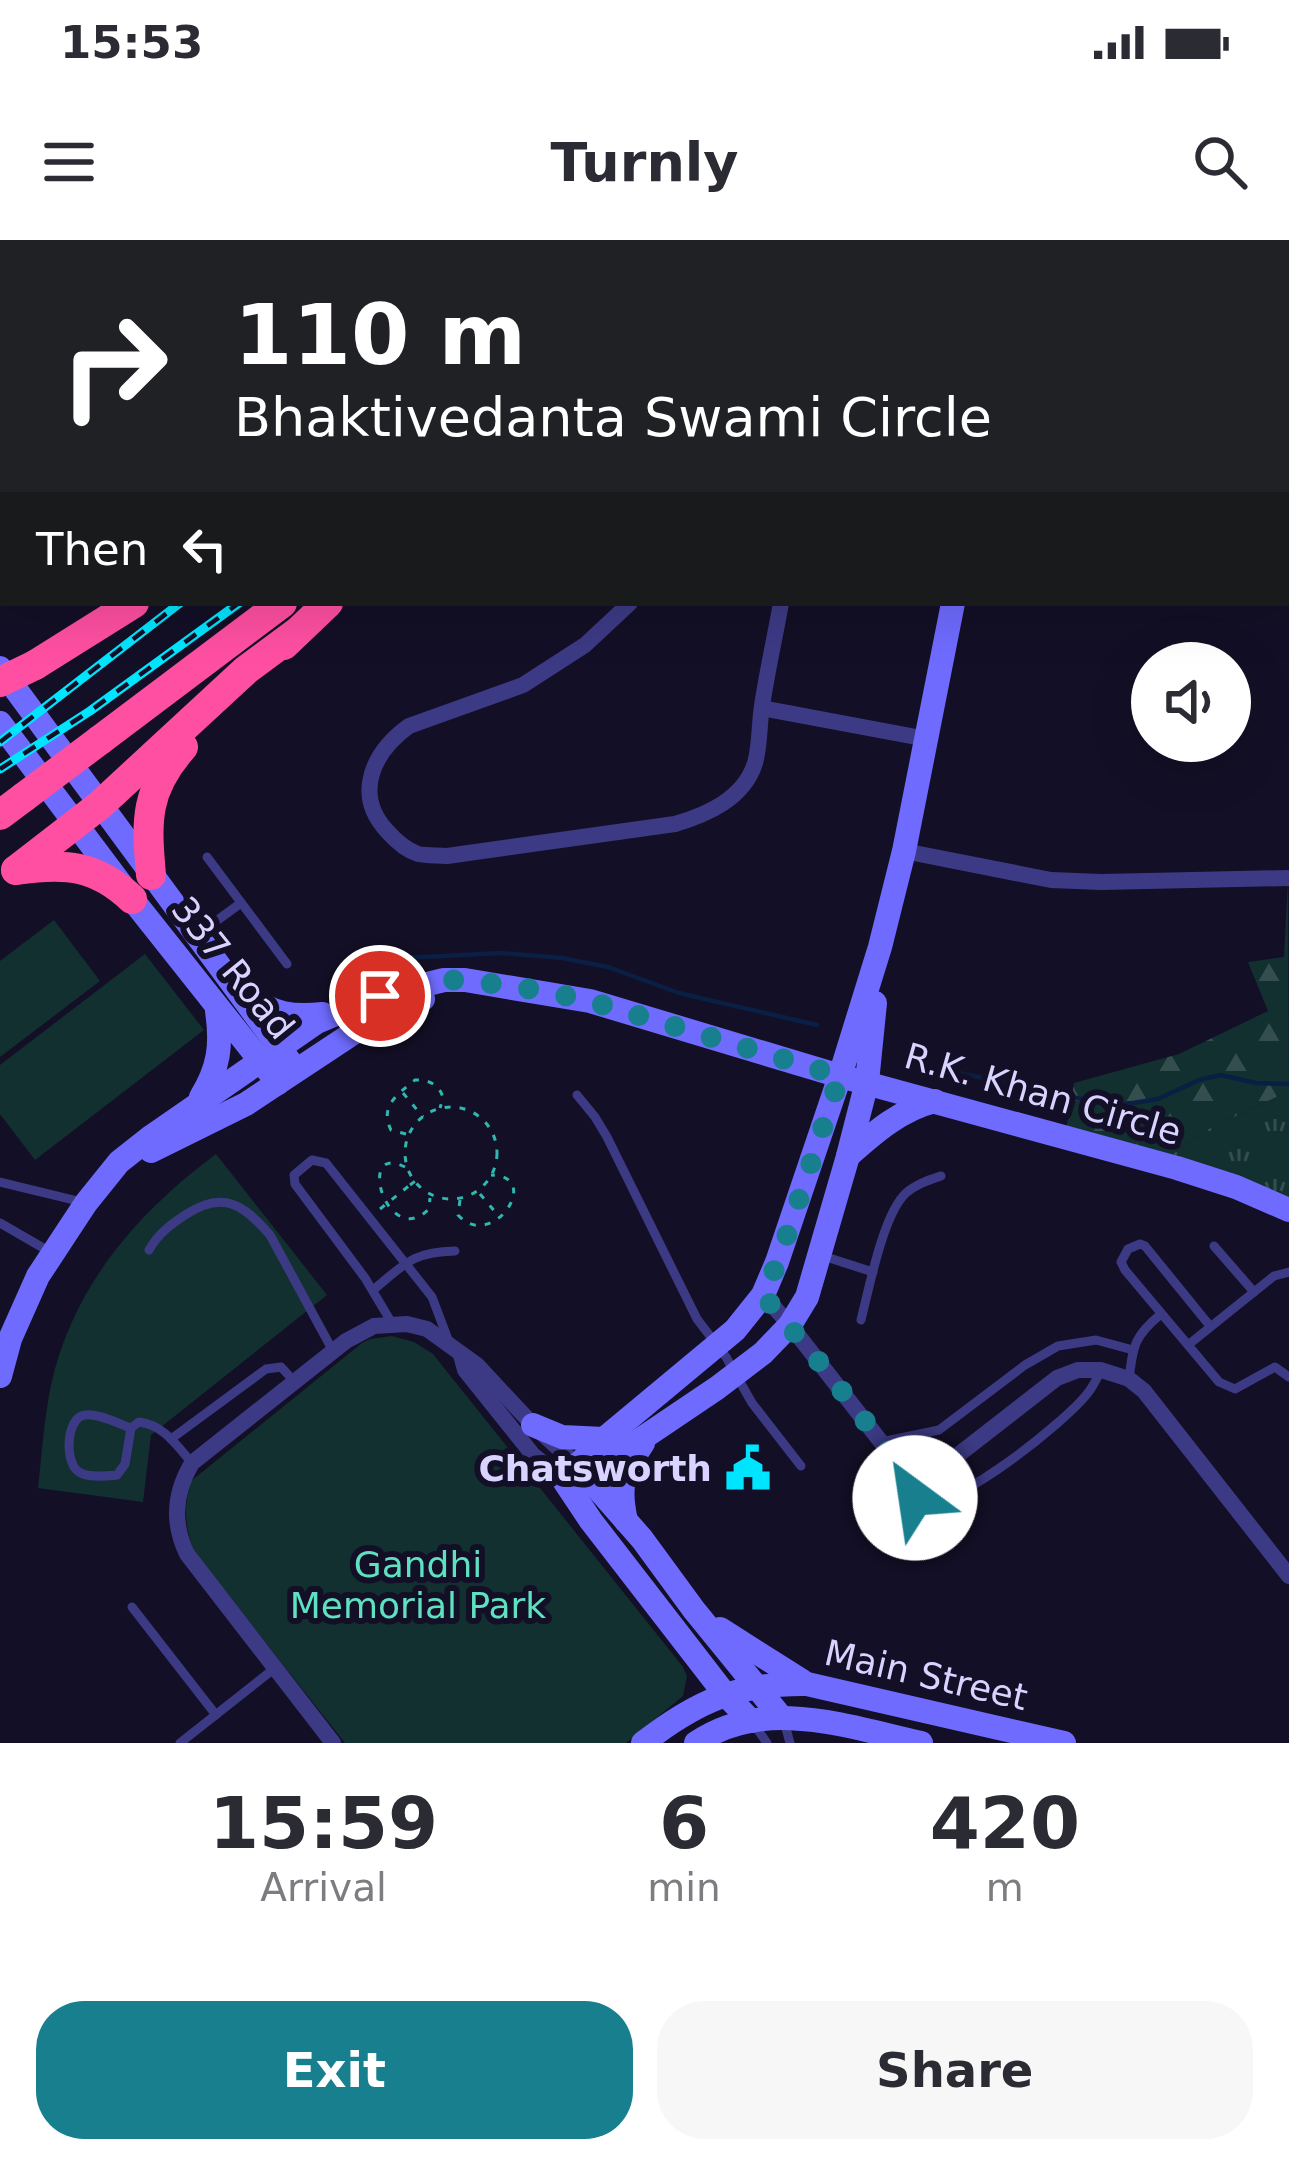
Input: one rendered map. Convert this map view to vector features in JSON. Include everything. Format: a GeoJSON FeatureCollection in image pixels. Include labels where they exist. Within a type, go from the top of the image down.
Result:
{"type":"FeatureCollection","features":[{"type":"Feature","properties":{"kind":"highway"},"geometry":{"type":"LineString","coordinates":[[76,640],[102,606]]}},
{"type":"Feature","properties":{"kind":"highway"},"geometry":{"type":"LineString","coordinates":[[0,682],[129,606]]}},
{"type":"Feature","properties":{"kind":"highway"},"geometry":{"type":"LineString","coordinates":[[12,806],[278,606]]}},
{"type":"Feature","properties":{"kind":"highway"},"geometry":{"type":"LineString","coordinates":[[8,874],[78,867],[141,887],[150,805],[168,764],[325,606]]}},
{"type":"Feature","properties":{"kind":"highway"},"geometry":{"type":"LineString","coordinates":[[8,874],[88,815],[246,670],[296,633]]}},
{"type":"Feature","properties":{"kind":"street"},"geometry":{"type":"LineString","coordinates":[[627,606],[585,645],[523,685],[430,717],[393,737],[369,779],[372,809],[388,833],[419,854],[447,856],[700,817],[744,785],[755,764],[780,606]]}},
{"type":"Feature","properties":{"kind":"street"},"geometry":{"type":"LineString","coordinates":[[575,1477],[604,1439],[718,1346],[763,1295],[778,1262],[880,947],[952,606]]}},
{"type":"Feature","properties":{"kind":"street"},"geometry":{"type":"LineString","coordinates":[[0,668],[88,815],[141,887]]}},
{"type":"Feature","properties":{"kind":"street"},"geometry":{"type":"LineString","coordinates":[[762,708],[927,739]]}},
{"type":"Feature","properties":{"kind":"street"},"geometry":{"type":"LineString","coordinates":[[0,723],[88,815]]}},
{"type":"Feature","properties":{"kind":"street"},"geometry":{"type":"LineString","coordinates":[[904,851],[1052,880],[1289,878]]}},
{"type":"Feature","properties":{"kind":"street","name":"337 Road"},"geometry":{"type":"LineString","coordinates":[[141,887],[196,935],[233,983],[287,1076]]}},
{"type":"Feature","properties":{"kind":"street","name":"337 Road"},"geometry":{"type":"LineString","coordinates":[[141,887],[217,1008],[270,1053]]}},
{"type":"Feature","properties":{"kind":"street"},"geometry":{"type":"LineString","coordinates":[[575,1477],[648,1436],[736,1374],[790,1325],[807,1297],[867,1082],[880,947]]}},
{"type":"Feature","properties":{"kind":"street","name":"R.K. Khan Circle"},"geometry":{"type":"LineString","coordinates":[[0,1376],[20,1314],[52,1252],[119,1162],[316,1022],[380,996],[444,980],[590,1001],[1196,1174],[1289,1210]]}},
{"type":"Feature","properties":{"kind":"street"},"geometry":{"type":"LineString","coordinates":[[233,983],[273,1012],[296,1017],[337,1012]]}},
{"type":"Feature","properties":{"kind":"street","name":"R.K. Khan Circle"},"geometry":{"type":"LineString","coordinates":[[108,1178],[141,1156],[246,1104],[362,1025],[397,1007],[496,984]]}},
{"type":"Feature","properties":{"kind":"street"},"geometry":{"type":"LineString","coordinates":[[192,1108],[217,1068],[217,1008]]}},
{"type":"Feature","properties":{"kind":"street"},"geometry":{"type":"LineString","coordinates":[[848,1156],[886,1123],[937,1101]]}},
{"type":"Feature","properties":{"kind":"street"},"geometry":{"type":"LineString","coordinates":[[763,1295],[899,1465],[920,1473],[940,1469],[1057,1378],[1078,1370],[1101,1370],[1129,1379],[1158,1407],[1289,1576]]}},
{"type":"Feature","properties":{"kind":"street"},"geometry":{"type":"LineString","coordinates":[[333,1743],[199,1572],[179,1538],[176,1501],[192,1463],[360,1332],[392,1324],[427,1329],[483,1372],[575,1477],[626,1521],[782,1717]]}},
{"type":"Feature","properties":{"kind":"street"},"geometry":{"type":"LineString","coordinates":[[455,1349],[465,1370],[533,1455],[575,1477],[591,1521],[751,1721]]}},
{"type":"Feature","properties":{"kind":"street"},"geometry":{"type":"LineString","coordinates":[[533,1425],[562,1437],[604,1439]]}},
{"type":"Feature","properties":{"kind":"street"},"geometry":{"type":"LineString","coordinates":[[626,1521],[621,1498],[625,1472],[648,1436]]}},
{"type":"Feature","properties":{"kind":"street"},"geometry":{"type":"LineString","coordinates":[[694,1610],[807,1684]]}},
{"type":"Feature","properties":{"kind":"street","name":"Main Street"},"geometry":{"type":"LineString","coordinates":[[643,1743],[696,1706],[724,1693],[754,1686],[807,1684],[1064,1743]]}},
{"type":"Feature","properties":{"kind":"street","name":"Main Street"},"geometry":{"type":"LineString","coordinates":[[696,1743],[714,1732],[782,1717],[823,1721],[876,1738],[921,1743]]}},
{"type":"Feature","properties":{"kind":"lane"},"geometry":{"type":"LineString","coordinates":[[206,857],[287,964]]}},
{"type":"Feature","properties":{"kind":"lane"},"geometry":{"type":"LineString","coordinates":[[196,935],[241,903]]}},
{"type":"Feature","properties":{"kind":"lane"},"geometry":{"type":"LineString","coordinates":[[577,1095],[608,1137],[697,1319],[801,1466]]}},
{"type":"Feature","properties":{"kind":"lane"},"geometry":{"type":"LineString","coordinates":[[392,1324],[373,1290],[295,1184],[294,1175],[312,1160],[322,1160],[432,1297],[455,1349]]}},
{"type":"Feature","properties":{"kind":"lane"},"geometry":{"type":"LineString","coordinates":[[861,1320],[892,1212],[904,1194],[941,1176]]}},
{"type":"Feature","properties":{"kind":"lane"},"geometry":{"type":"LineString","coordinates":[[0,1182],[86,1203]]}},
{"type":"Feature","properties":{"kind":"lane"},"geometry":{"type":"LineString","coordinates":[[149,1250],[162,1232],[204,1204],[220,1201],[243,1209],[270,1235],[333,1351]]}},
{"type":"Feature","properties":{"kind":"lane"},"geometry":{"type":"LineString","coordinates":[[0,1223],[52,1252]]}},
{"type":"Feature","properties":{"kind":"lane"},"geometry":{"type":"LineString","coordinates":[[1210,1326],[1145,1246],[1134,1245],[1122,1256],[1121,1262],[1161,1314],[1219,1382],[1228,1388],[1243,1387],[1275,1367],[1289,1377]]}},
{"type":"Feature","properties":{"kind":"lane"},"geometry":{"type":"LineString","coordinates":[[1214,1246],[1254,1292]]}},
{"type":"Feature","properties":{"kind":"lane"},"geometry":{"type":"LineString","coordinates":[[373,1290],[425,1253],[455,1251]]}},
{"type":"Feature","properties":{"kind":"lane"},"geometry":{"type":"LineString","coordinates":[[820,1255],[873,1272]]}},
{"type":"Feature","properties":{"kind":"lane"},"geometry":{"type":"LineString","coordinates":[[1188,1345],[1274,1276],[1289,1272]]}},
{"type":"Feature","properties":{"kind":"lane"},"geometry":{"type":"LineString","coordinates":[[1129,1379],[1142,1329],[1161,1314]]}},
{"type":"Feature","properties":{"kind":"lane"},"geometry":{"type":"LineString","coordinates":[[881,1442],[939,1430],[1058,1346],[1096,1340],[1133,1350]]}},
{"type":"Feature","properties":{"kind":"lane"},"geometry":{"type":"LineString","coordinates":[[171,1439],[266,1369],[281,1367],[294,1381]]}},
{"type":"Feature","properties":{"kind":"lane"},"geometry":{"type":"LineString","coordinates":[[899,1465],[905,1486],[915,1498],[931,1502],[955,1497],[1066,1416],[1088,1394],[1101,1370]]}},
{"type":"Feature","properties":{"kind":"lane"},"geometry":{"type":"LineString","coordinates":[[131,1428],[125,1464],[117,1475],[85,1474],[73,1467],[73,1425],[77,1418],[90,1415],[131,1428],[144,1422],[157,1427],[192,1463]]}},
{"type":"Feature","properties":{"kind":"lane"},"geometry":{"type":"LineString","coordinates":[[132,1607],[216,1715]]}},
{"type":"Feature","properties":{"kind":"lane"},"geometry":{"type":"LineString","coordinates":[[180,1743],[274,1668]]}},
{"type":"Feature","properties":{"kind":"lane"},"geometry":{"type":"LineString","coordinates":[[782,1717],[790,1743]]}},
{"type":"Feature","properties":{"kind":"lane"},"geometry":{"type":"LineString","coordinates":[[751,1721],[767,1743]]}},
{"type":"Feature","properties":{"kind":"path"},"geometry":{"type":"LineString","coordinates":[[408,1134],[395,1133],[386,1119],[391,1100],[415,1080],[433,1084],[443,1095],[440,1108]]}},
{"type":"Feature","properties":{"kind":"path"},"geometry":{"type":"LineString","coordinates":[[402,1091],[423,1117]]}},
{"type":"Feature","properties":{"kind":"path"},"geometry":{"type":"LineString","coordinates":[[440,1108],[466,1109],[487,1124],[496,1146],[491,1175],[478,1191],[461,1198],[428,1194],[406,1168],[408,1134],[423,1117],[440,1108]]}},
{"type":"Feature","properties":{"kind":"path"},"geometry":{"type":"LineString","coordinates":[[406,1168],[392,1162],[380,1171],[378,1187],[398,1216],[414,1220],[429,1209],[428,1194]]}},
{"type":"Feature","properties":{"kind":"path"},"geometry":{"type":"LineString","coordinates":[[461,1198],[457,1211],[464,1222],[484,1226],[498,1216],[512,1204],[513,1186],[505,1175],[491,1175]]}},
{"type":"Feature","properties":{"kind":"path"},"geometry":{"type":"LineString","coordinates":[[369,1217],[418,1179]]}},
{"type":"Feature","properties":{"kind":"path"},"geometry":{"type":"LineString","coordinates":[[478,1191],[498,1216]]}},
{"type":"Feature","properties":{"kind":"green space"},"geometry":{"type":"Polygon","coordinates":[[[1288,880],[1289,1091],[1204,1131],[1162,1162],[1065,1136],[1074,1083],[1179,1054],[1268,1011],[1248,962],[1284,957],[1288,880]]]}},
{"type":"Feature","properties":{"kind":"green space"},"geometry":{"type":"Polygon","coordinates":[[[54,920],[100,981],[0,1057],[0,961],[54,920]]]}},
{"type":"Feature","properties":{"kind":"green space"},"geometry":{"type":"Polygon","coordinates":[[[145,954],[204,1030],[35,1160],[0,1114],[0,1065],[145,954]]]}},
{"type":"Feature","properties":{"kind":"green space"},"geometry":{"type":"Polygon","coordinates":[[[1289,1091],[1289,1208],[1162,1162],[1204,1131],[1289,1091]]]}},
{"type":"Feature","properties":{"kind":"green space"},"geometry":{"type":"Polygon","coordinates":[[[216,1154],[327,1295],[151,1435],[143,1502],[38,1488],[51,1385],[75,1315],[112,1254],[135,1227],[216,1154]]]}},
{"type":"Feature","properties":{"kind":"green space","name":"Gandhi Memorial Park"},"geometry":{"type":"Polygon","coordinates":[[[392,1336],[433,1354],[683,1667],[687,1676],[683,1696],[626,1743],[345,1743],[194,1552],[186,1517],[191,1481],[362,1343],[392,1336]]]}},
{"type":"Feature","properties":{"kind":"waterway"},"geometry":{"type":"LineString","coordinates":[[385,959],[501,953],[562,958],[608,967],[679,993],[817,1025]]}},
{"type":"Feature","properties":{"kind":"waterway"},"geometry":{"type":"LineString","coordinates":[[921,1065],[1115,1106],[1158,1099],[1221,1075],[1289,1084]]}},
{"type":"Feature","properties":{"kind":"railway"},"geometry":{"type":"LineString","coordinates":[[0,742],[176,606]]}},
{"type":"Feature","properties":{"kind":"railway"},"geometry":{"type":"LineString","coordinates":[[0,769],[90,711],[235,606]]}},
{"type":"Feature","properties":{"kind":"place","name":"Chatsworth"},"geometry":{"type":"Point","coordinates":[748,1468]}},
{"type":"Feature","properties":{"kind":"route"},"geometry":{"type":"LineString","coordinates":[[380,996],[444,980],[538,990],[590,1001],[840,1076],[763,1295],[899,1465],[905,1486],[915,1498]]}}]}
